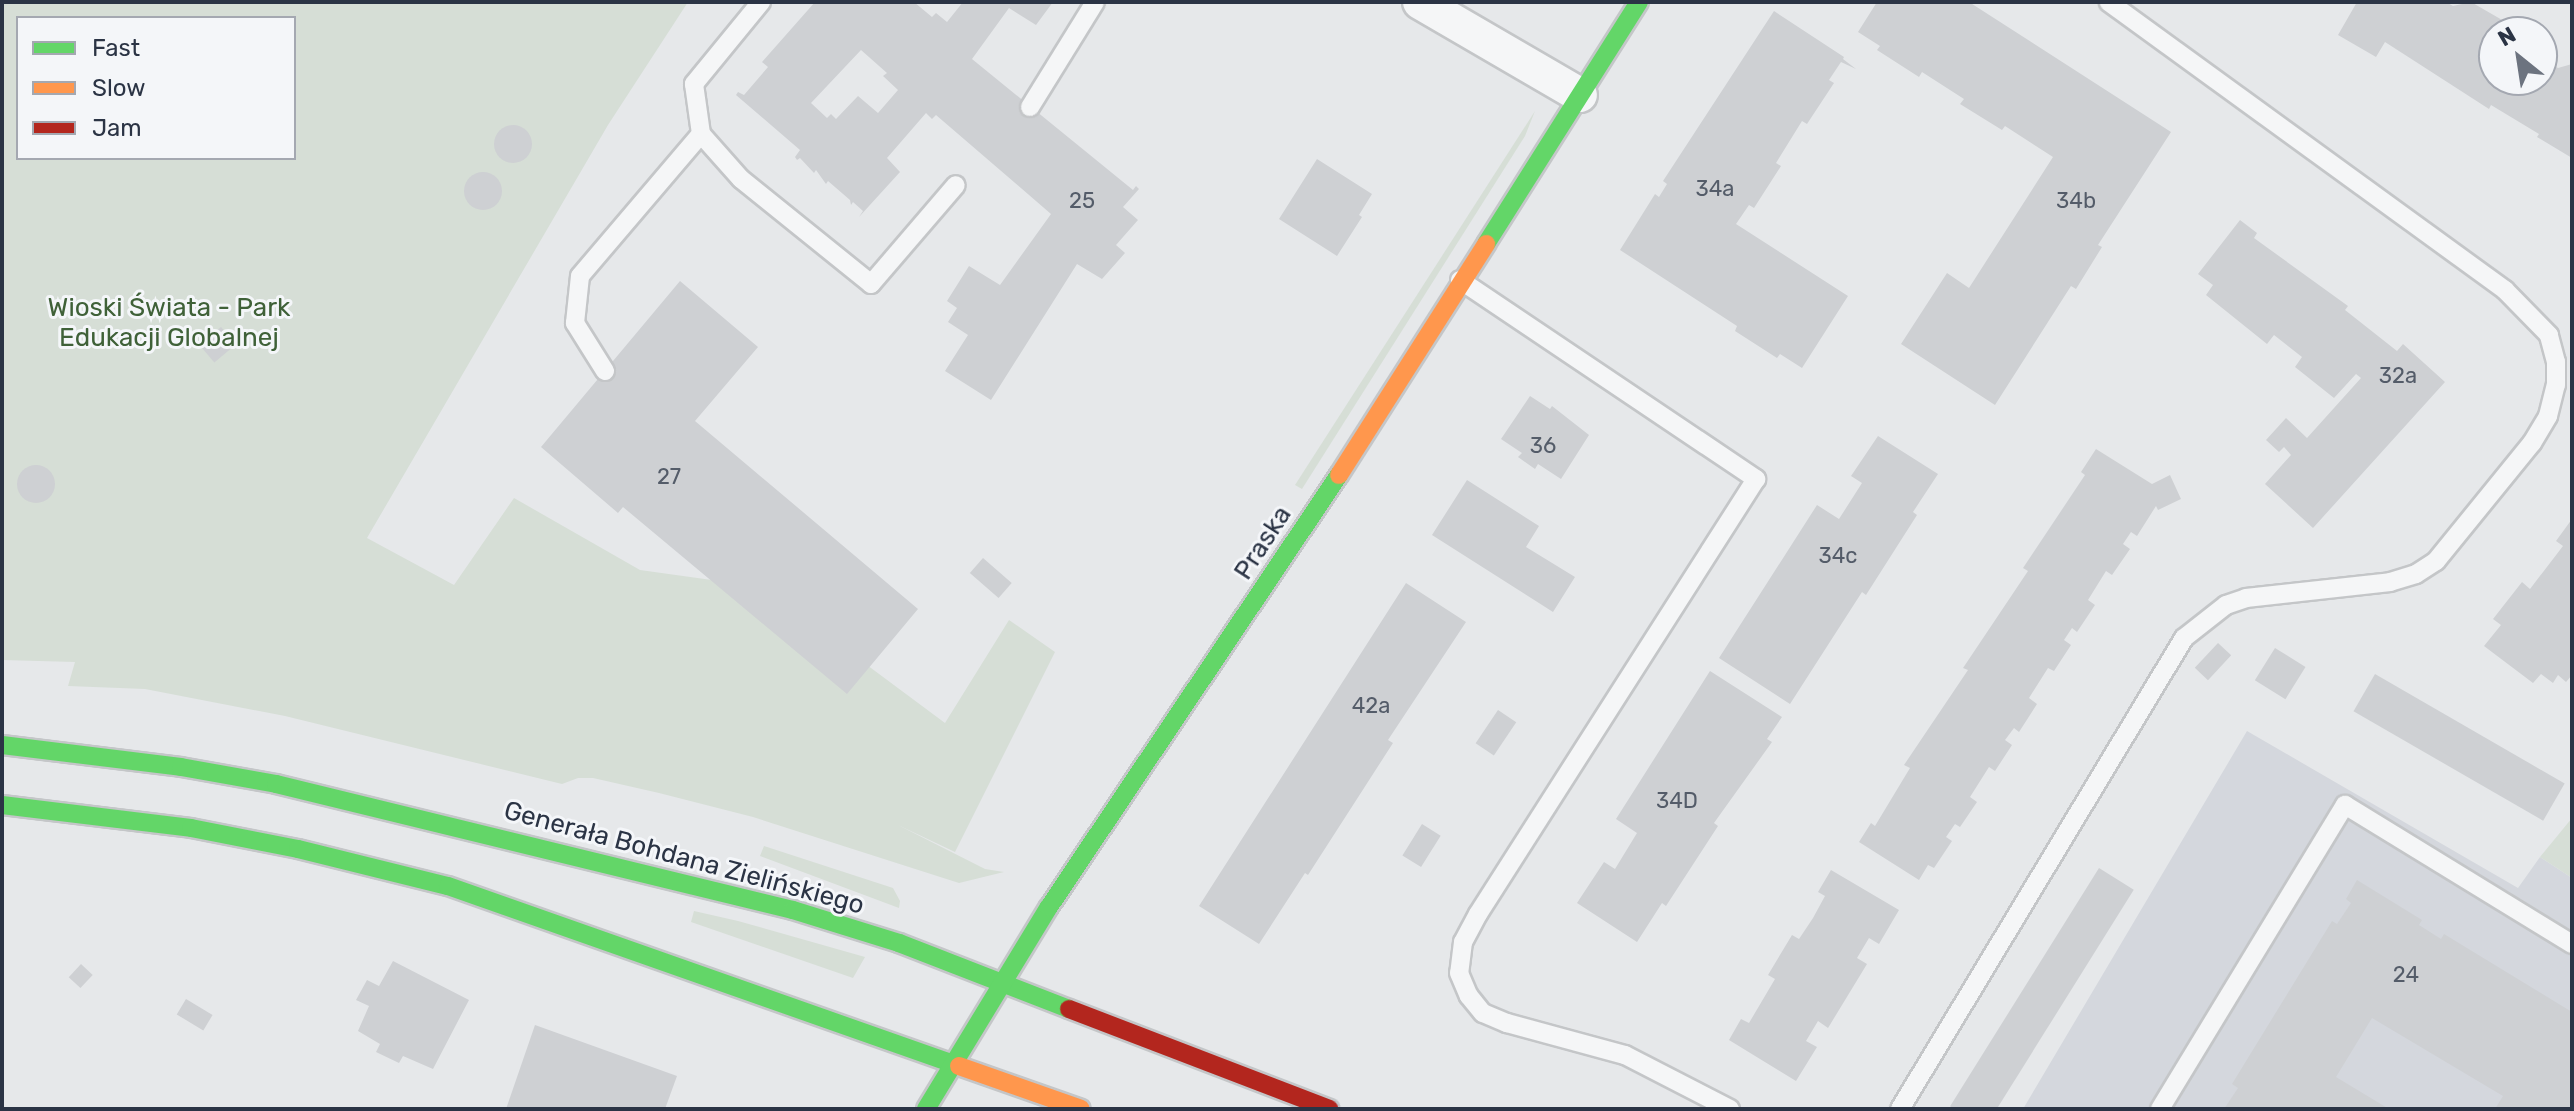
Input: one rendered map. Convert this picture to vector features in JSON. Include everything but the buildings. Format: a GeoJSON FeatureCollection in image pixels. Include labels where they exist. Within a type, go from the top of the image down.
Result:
{"type":"FeatureCollection","features":[{"type":"Feature","properties":{"kind":"main road","name":"Praska"},"geometry":{"type":"LineString","coordinates":[[926,1109],[1002,983],[1287,556],[1639,2]]}},
{"type":"Feature","properties":{"kind":"main road","name":"Generała Bohdana Zielińskiego"},"geometry":{"type":"LineString","coordinates":[[2,745],[181,767],[391,810],[793,910],[899,943],[1329,1109]]}},
{"type":"Feature","properties":{"kind":"main road"},"geometry":{"type":"LineString","coordinates":[[2,805],[191,828],[411,876],[600,937],[1081,1109]]}},
{"type":"Feature","properties":{"kind":"street"},"geometry":{"type":"LineString","coordinates":[[1420,2],[1580,95]]}},
{"type":"Feature","properties":{"kind":"lane"},"geometry":{"type":"LineString","coordinates":[[761,2],[694,84],[701,134],[741,179],[871,284],[956,185]]}},
{"type":"Feature","properties":{"kind":"lane"},"geometry":{"type":"LineString","coordinates":[[1030,107],[1095,2]]}},
{"type":"Feature","properties":{"kind":"lane"},"geometry":{"type":"LineString","coordinates":[[1900,1109],[2184,638],[2226,605],[2246,598],[2390,582],[2416,574],[2436,561],[2532,443],[2548,416],[2556,385],[2556,362],[2549,335],[2505,290],[2109,2]]}},
{"type":"Feature","properties":{"kind":"lane"},"geometry":{"type":"LineString","coordinates":[[605,371],[575,323],[580,276],[701,134]]}},
{"type":"Feature","properties":{"kind":"lane"},"geometry":{"type":"LineString","coordinates":[[1460,280],[1756,479],[1478,914],[1463,942],[1459,973],[1469,996],[1483,1013],[1507,1023],[1625,1055],[1730,1109]]}},
{"type":"Feature","properties":{"kind":"lane"},"geometry":{"type":"LineString","coordinates":[[2160,1109],[2345,805],[2572,944]]}},
{"type":"Feature","properties":{"kind":"shaded area"},"geometry":{"type":"Polygon","coordinates":[[[2247,731],[2518,888],[2540,857],[2572,878],[2572,1109],[2023,1109],[2247,731]]]}},
{"type":"Feature","properties":{"kind":"green space","name":"Wioski Świata - Park Edukacji Globalnej"},"geometry":{"type":"Polygon","coordinates":[[[2,2],[688,2],[608,125],[367,538],[454,585],[514,498],[640,570],[762,587],[945,723],[1009,620],[1055,652],[955,852],[898,825],[985,869],[1004,872],[959,883],[753,817],[593,778],[578,778],[562,784],[285,716],[145,689],[68,686],[75,662],[2,660],[2,2]]]}},
{"type":"Feature","properties":{"kind":"green space"},"geometry":{"type":"Polygon","coordinates":[[[1535,111],[1525,136],[1302,489],[1295,485],[1535,111]]]}},
{"type":"Feature","properties":{"kind":"green space"},"geometry":{"type":"Polygon","coordinates":[[[2572,818],[2572,878],[2540,857],[2572,818]]]}},
{"type":"Feature","properties":{"kind":"green space"},"geometry":{"type":"Polygon","coordinates":[[[764,846],[893,888],[900,901],[899,908],[760,856],[764,846]]]}},
{"type":"Feature","properties":{"kind":"green space"},"geometry":{"type":"Polygon","coordinates":[[[694,911],[865,957],[853,978],[691,922],[694,911]]]}},
{"type":"Feature","properties":{"kind":"traffic: fast"},"geometry":{"type":"LineString","coordinates":[[1486,244],[1639,2]]}},
{"type":"Feature","properties":{"kind":"traffic: fast"},"geometry":{"type":"LineString","coordinates":[[926,1109],[1049,907],[1339,475]]}},
{"type":"Feature","properties":{"kind":"traffic: fast"},"geometry":{"type":"LineString","coordinates":[[2,745],[181,767],[276,784],[793,910],[899,943],[1069,1009]]}},
{"type":"Feature","properties":{"kind":"traffic: fast"},"geometry":{"type":"LineString","coordinates":[[2,805],[191,828],[298,849],[448,886],[959,1066]]}},
{"type":"Feature","properties":{"kind":"traffic: slow"},"geometry":{"type":"LineString","coordinates":[[1339,475],[1486,244]]}},
{"type":"Feature","properties":{"kind":"traffic: slow"},"geometry":{"type":"LineString","coordinates":[[959,1066],[1081,1109]]}},
{"type":"Feature","properties":{"kind":"traffic: jam"},"geometry":{"type":"LineString","coordinates":[[1069,1009],[1329,1109]]}}]}
